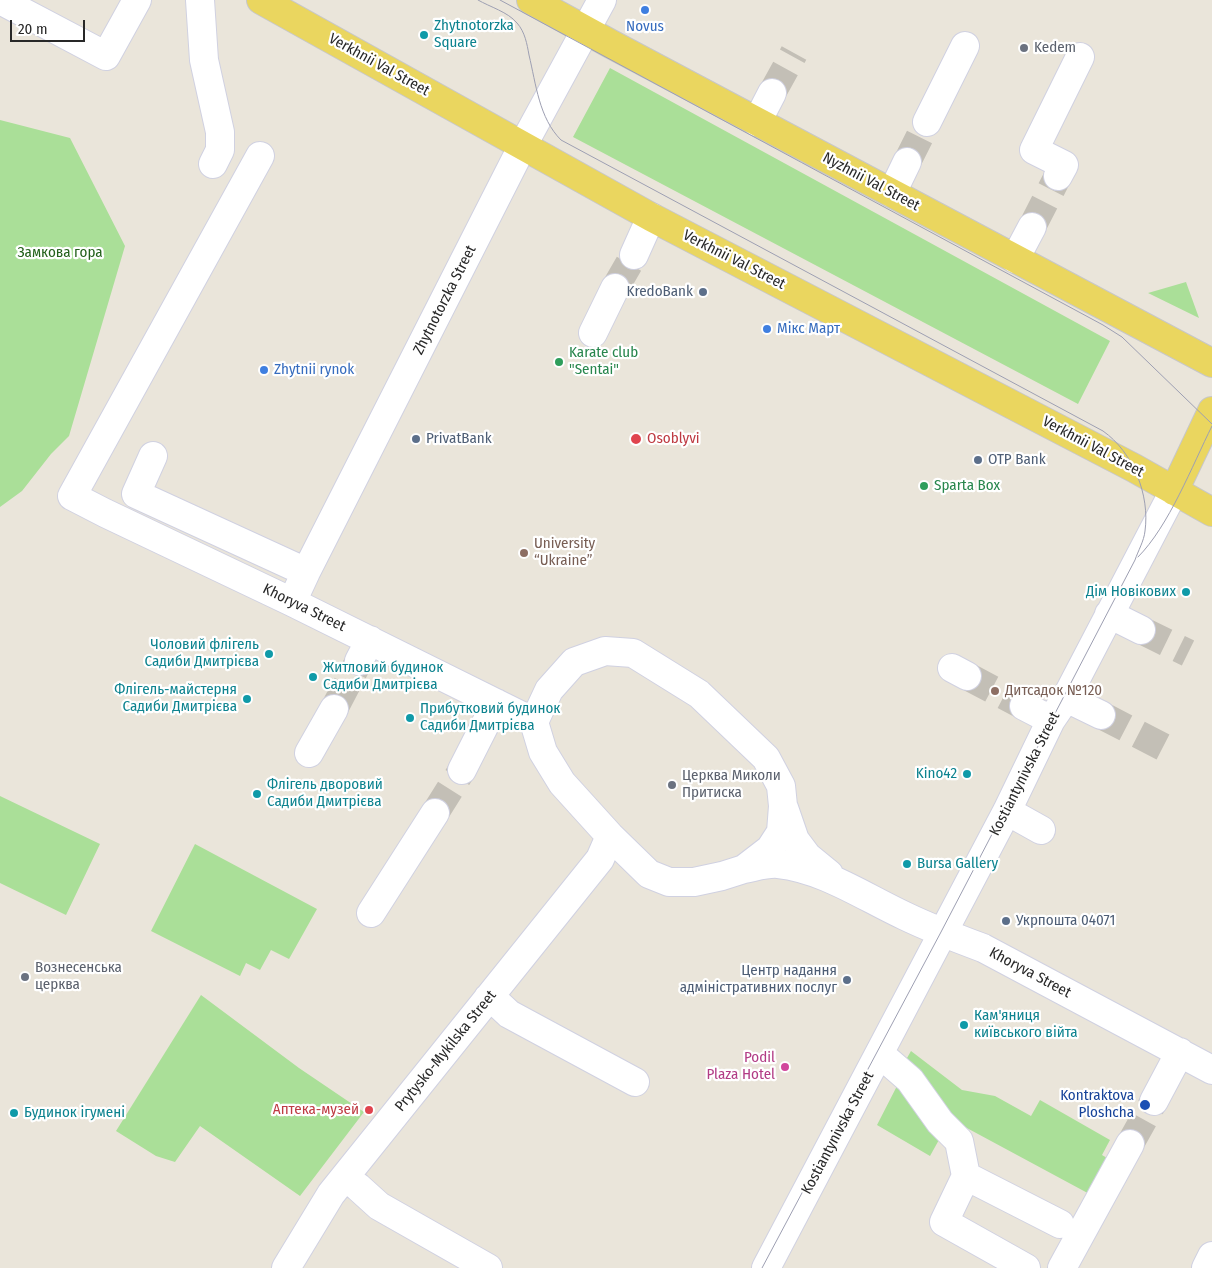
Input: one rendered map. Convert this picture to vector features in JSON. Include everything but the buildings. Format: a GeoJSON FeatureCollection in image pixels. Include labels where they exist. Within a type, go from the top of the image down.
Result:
{"type":"FeatureCollection","features":[{"type":"Feature","properties":{"kind":"main road","name":"Verkhnii Val Street"},"geometry":{"type":"LineString","coordinates":[[261,0],[651,217],[1134,468],[1212,512]]}},
{"type":"Feature","properties":{"kind":"main road","name":"Nyzhnii Val Street"},"geometry":{"type":"LineString","coordinates":[[531,0],[1212,363]]}},
{"type":"Feature","properties":{"kind":"main road","name":"Kostiantynivska Street"},"geometry":{"type":"LineString","coordinates":[[1174,491],[1212,411]]}},
{"type":"Feature","properties":{"kind":"street"},"geometry":{"type":"LineString","coordinates":[[0,0],[106,56],[137,0]]}},
{"type":"Feature","properties":{"kind":"street"},"geometry":{"type":"LineString","coordinates":[[200,0],[204,60],[220,132],[220,150],[213,164]]}},
{"type":"Feature","properties":{"kind":"street","name":"Zhytnotorzka Street"},"geometry":{"type":"LineString","coordinates":[[292,602],[523,145],[602,0]]}},
{"type":"Feature","properties":{"kind":"street"},"geometry":{"type":"LineString","coordinates":[[927,122],[965,46]]}},
{"type":"Feature","properties":{"kind":"street"},"geometry":{"type":"LineString","coordinates":[[1058,176],[1064,165],[1034,150],[1080,57]]}},
{"type":"Feature","properties":{"kind":"street"},"geometry":{"type":"LineString","coordinates":[[758,122],[772,92]]}},
{"type":"Feature","properties":{"kind":"street","name":"Khoryva Street"},"geometry":{"type":"LineString","coordinates":[[260,156],[72,496],[292,602],[365,651],[496,703],[534,722]]}},
{"type":"Feature","properties":{"kind":"street"},"geometry":{"type":"LineString","coordinates":[[892,193],[907,162]]}},
{"type":"Feature","properties":{"kind":"street"},"geometry":{"type":"LineString","coordinates":[[634,255],[651,217]]}},
{"type":"Feature","properties":{"kind":"street"},"geometry":{"type":"LineString","coordinates":[[1015,259],[1032,226]]}},
{"type":"Feature","properties":{"kind":"street"},"geometry":{"type":"LineString","coordinates":[[593,333],[615,288]]}},
{"type":"Feature","properties":{"kind":"street"},"geometry":{"type":"LineString","coordinates":[[152,456],[136,494],[306,572]]}},
{"type":"Feature","properties":{"kind":"street","name":"Kostiantynivska Street"},"geometry":{"type":"LineString","coordinates":[[766,1268],[1007,811],[1051,720],[1066,698],[1174,491]]}},
{"type":"Feature","properties":{"kind":"street"},"geometry":{"type":"LineString","coordinates":[[1109,614],[1141,630]]}},
{"type":"Feature","properties":{"kind":"street"},"geometry":{"type":"LineString","coordinates":[[605,651],[633,653],[699,694],[766,758],[781,786],[784,806],[781,832],[770,849],[744,869],[694,882],[669,882],[649,874],[610,836],[562,782],[543,752],[534,722],[549,690],[574,662],[605,651]]}},
{"type":"Feature","properties":{"kind":"street"},"geometry":{"type":"LineString","coordinates":[[1066,698],[1101,715]]}},
{"type":"Feature","properties":{"kind":"street"},"geometry":{"type":"LineString","coordinates":[[462,770],[496,703]]}},
{"type":"Feature","properties":{"kind":"street"},"geometry":{"type":"LineString","coordinates":[[1024,706],[1051,720]]}},
{"type":"Feature","properties":{"kind":"street"},"geometry":{"type":"LineString","coordinates":[[309,753],[334,709]]}},
{"type":"Feature","properties":{"kind":"street","name":"Khoryva Street"},"geometry":{"type":"LineString","coordinates":[[784,806],[795,840],[807,856],[844,886]]}},
{"type":"Feature","properties":{"kind":"street"},"geometry":{"type":"LineString","coordinates":[[1007,811],[1041,830]]}},
{"type":"Feature","properties":{"kind":"street"},"geometry":{"type":"LineString","coordinates":[[371,913],[435,813]]}},
{"type":"Feature","properties":{"kind":"street","name":"Prytysko-Mykilska Street"},"geometry":{"type":"LineString","coordinates":[[286,1268],[344,1177],[600,859],[610,836]]}},
{"type":"Feature","properties":{"kind":"street","name":"Khoryva Street"},"geometry":{"type":"LineString","coordinates":[[744,869],[776,864],[784,865],[800,868],[844,886],[904,916],[983,948],[1212,1070]]}},
{"type":"Feature","properties":{"kind":"street"},"geometry":{"type":"LineString","coordinates":[[488,998],[494,1000],[509,1014],[635,1082]]}},
{"type":"Feature","properties":{"kind":"street"},"geometry":{"type":"LineString","coordinates":[[1154,1101],[1180,1052]]}},
{"type":"Feature","properties":{"kind":"street"},"geometry":{"type":"LineString","coordinates":[[880,1054],[910,1080],[940,1122],[959,1141],[966,1176],[944,1222],[1026,1268]]}},
{"type":"Feature","properties":{"kind":"street"},"geometry":{"type":"LineString","coordinates":[[1062,1268],[1130,1144]]}},
{"type":"Feature","properties":{"kind":"street"},"geometry":{"type":"LineString","coordinates":[[966,1176],[1060,1224]]}},
{"type":"Feature","properties":{"kind":"street"},"geometry":{"type":"LineString","coordinates":[[344,1177],[358,1186],[379,1206],[488,1268]]}},
{"type":"Feature","properties":{"kind":"street"},"geometry":{"type":"LineString","coordinates":[[1206,1268],[1212,1256]]}},
{"type":"Feature","properties":{"kind":"green space"},"geometry":{"type":"Polygon","coordinates":[[[610,68],[1110,341],[1078,404],[573,137],[610,68]]]}},
{"type":"Feature","properties":{"kind":"green space","name":"Замкова гора"},"geometry":{"type":"Polygon","coordinates":[[[0,120],[70,138],[125,246],[69,436],[51,454],[22,491],[0,507],[0,120]]]}},
{"type":"Feature","properties":{"kind":"green space"},"geometry":{"type":"Polygon","coordinates":[[[1186,282],[1199,318],[1148,293],[1186,282]]]}},
{"type":"Feature","properties":{"kind":"green space"},"geometry":{"type":"Polygon","coordinates":[[[0,796],[100,844],[66,915],[0,883],[0,796]]]}},
{"type":"Feature","properties":{"kind":"green space"},"geometry":{"type":"Polygon","coordinates":[[[195,844],[317,909],[289,959],[271,950],[260,970],[246,963],[240,976],[151,931],[195,844]]]}},
{"type":"Feature","properties":{"kind":"green space"},"geometry":{"type":"Polygon","coordinates":[[[201,995],[299,1068],[364,1112],[300,1196],[200,1126],[175,1162],[156,1156],[116,1131],[201,995]]]}},
{"type":"Feature","properties":{"kind":"green space"},"geometry":{"type":"Polygon","coordinates":[[[911,1051],[962,1090],[995,1096],[1031,1116],[1040,1100],[1110,1140],[1102,1155],[1114,1162],[1095,1197],[965,1127],[903,1065],[911,1051]]]}},
{"type":"Feature","properties":{"kind":"green space"},"geometry":{"type":"Polygon","coordinates":[[[898,1084],[940,1138],[930,1156],[877,1125],[898,1084]]]}},
{"type":"Feature","properties":{"kind":"tunnel"},"geometry":{"type":"LineString","coordinates":[[772,93],[794,53]]}},
{"type":"Feature","properties":{"kind":"tunnel"},"geometry":{"type":"LineString","coordinates":[[907,162],[927,122]]}},
{"type":"Feature","properties":{"kind":"tunnel"},"geometry":{"type":"LineString","coordinates":[[1032,227],[1058,176]]}},
{"type":"Feature","properties":{"kind":"tunnel"},"geometry":{"type":"LineString","coordinates":[[615,288],[634,255]]}},
{"type":"Feature","properties":{"kind":"tunnel"},"geometry":{"type":"LineString","coordinates":[[1141,630],[1188,653]]}},
{"type":"Feature","properties":{"kind":"tunnel"},"geometry":{"type":"LineString","coordinates":[[334,709],[359,661]]}},
{"type":"Feature","properties":{"kind":"tunnel"},"geometry":{"type":"LineString","coordinates":[[967,676],[1024,706]]}},
{"type":"Feature","properties":{"kind":"tunnel"},"geometry":{"type":"LineString","coordinates":[[1101,715],[1163,747]]}},
{"type":"Feature","properties":{"kind":"tunnel"},"geometry":{"type":"LineString","coordinates":[[435,813],[462,770]]}},
{"type":"Feature","properties":{"kind":"tunnel"},"geometry":{"type":"LineString","coordinates":[[1130,1144],[1154,1101]]}},
{"type":"Feature","properties":{"kind":"tram line"},"geometry":{"type":"LineString","coordinates":[[478,0],[509,16],[522,30],[539,100],[548,122],[561,140],[1103,431],[1123,450],[1131,462],[1142,489],[1145,503],[1145,531],[1135,560],[941,932],[762,1268]]}},
{"type":"Feature","properties":{"kind":"tram line"},"geometry":{"type":"LineString","coordinates":[[500,0],[1103,325],[1122,337],[1212,424]]}},
{"type":"Feature","properties":{"kind":"tram line"},"geometry":{"type":"LineString","coordinates":[[1138,557],[1160,529],[1170,512],[1212,426]]}},
{"type":"Feature","properties":{"kind":"place","name":"Novus"},"geometry":{"type":"Point","coordinates":[645,10]}},
{"type":"Feature","properties":{"kind":"place","name":"Zhytnotorzka Square"},"geometry":{"type":"Point","coordinates":[424,35]}},
{"type":"Feature","properties":{"kind":"place","name":"Kedem"},"geometry":{"type":"Point","coordinates":[1024,48]}},
{"type":"Feature","properties":{"kind":"place","name":"KredoBank"},"geometry":{"type":"Point","coordinates":[703,292]}},
{"type":"Feature","properties":{"kind":"place","name":"Мікс Март"},"geometry":{"type":"Point","coordinates":[767,329]}},
{"type":"Feature","properties":{"kind":"place","name":"Karate club \"Sentai\""},"geometry":{"type":"Point","coordinates":[559,362]}},
{"type":"Feature","properties":{"kind":"place","name":"Zhytnii rynok"},"geometry":{"type":"Point","coordinates":[264,370]}},
{"type":"Feature","properties":{"kind":"place","name":"PrivatBank"},"geometry":{"type":"Point","coordinates":[416,439]}},
{"type":"Feature","properties":{"kind":"place","name":"Osoblyvi"},"geometry":{"type":"Point","coordinates":[636,439]}},
{"type":"Feature","properties":{"kind":"place","name":"OTP Bank"},"geometry":{"type":"Point","coordinates":[978,460]}},
{"type":"Feature","properties":{"kind":"place","name":"Sparta Box"},"geometry":{"type":"Point","coordinates":[924,486]}},
{"type":"Feature","properties":{"kind":"place","name":"University “Ukraine”"},"geometry":{"type":"Point","coordinates":[524,553]}},
{"type":"Feature","properties":{"kind":"place","name":"Дім Новікових"},"geometry":{"type":"Point","coordinates":[1186,592]}},
{"type":"Feature","properties":{"kind":"place","name":"Чоловий флігель Садиби Дмитрієва"},"geometry":{"type":"Point","coordinates":[269,654]}},
{"type":"Feature","properties":{"kind":"place","name":"Житловий будинок Садиби Дмитрієва"},"geometry":{"type":"Point","coordinates":[313,677]}},
{"type":"Feature","properties":{"kind":"place","name":"Дитсадок №120"},"geometry":{"type":"Point","coordinates":[995,691]}},
{"type":"Feature","properties":{"kind":"place","name":"Флігель-майстерня Садиби Дмитрієва"},"geometry":{"type":"Point","coordinates":[247,699]}},
{"type":"Feature","properties":{"kind":"place","name":"Прибутковий будинок Садиби Дмитрієва"},"geometry":{"type":"Point","coordinates":[410,718]}},
{"type":"Feature","properties":{"kind":"place","name":"Kino42"},"geometry":{"type":"Point","coordinates":[967,774]}},
{"type":"Feature","properties":{"kind":"place","name":"Церква Миколи Притиска"},"geometry":{"type":"Point","coordinates":[672,785]}},
{"type":"Feature","properties":{"kind":"place","name":"Флігель дворовий Садиби Дмитрієва"},"geometry":{"type":"Point","coordinates":[257,794]}},
{"type":"Feature","properties":{"kind":"place","name":"Bursa Gallery"},"geometry":{"type":"Point","coordinates":[907,864]}},
{"type":"Feature","properties":{"kind":"place","name":"Укрпошта 04071"},"geometry":{"type":"Point","coordinates":[1006,921]}},
{"type":"Feature","properties":{"kind":"place","name":"Вознесенська церква"},"geometry":{"type":"Point","coordinates":[25,977]}},
{"type":"Feature","properties":{"kind":"place","name":"Центр надання адміністративних послуг"},"geometry":{"type":"Point","coordinates":[847,980]}},
{"type":"Feature","properties":{"kind":"place","name":"Кам'яниця київського війта"},"geometry":{"type":"Point","coordinates":[964,1025]}},
{"type":"Feature","properties":{"kind":"place","name":"Podil Plaza Hotel"},"geometry":{"type":"Point","coordinates":[785,1067]}},
{"type":"Feature","properties":{"kind":"place","name":"Kontraktova Ploshcha"},"geometry":{"type":"Point","coordinates":[1145,1105]}},
{"type":"Feature","properties":{"kind":"place","name":"Аптека-музей"},"geometry":{"type":"Point","coordinates":[369,1110]}},
{"type":"Feature","properties":{"kind":"place","name":"Будинок ігумені"},"geometry":{"type":"Point","coordinates":[14,1113]}}]}
